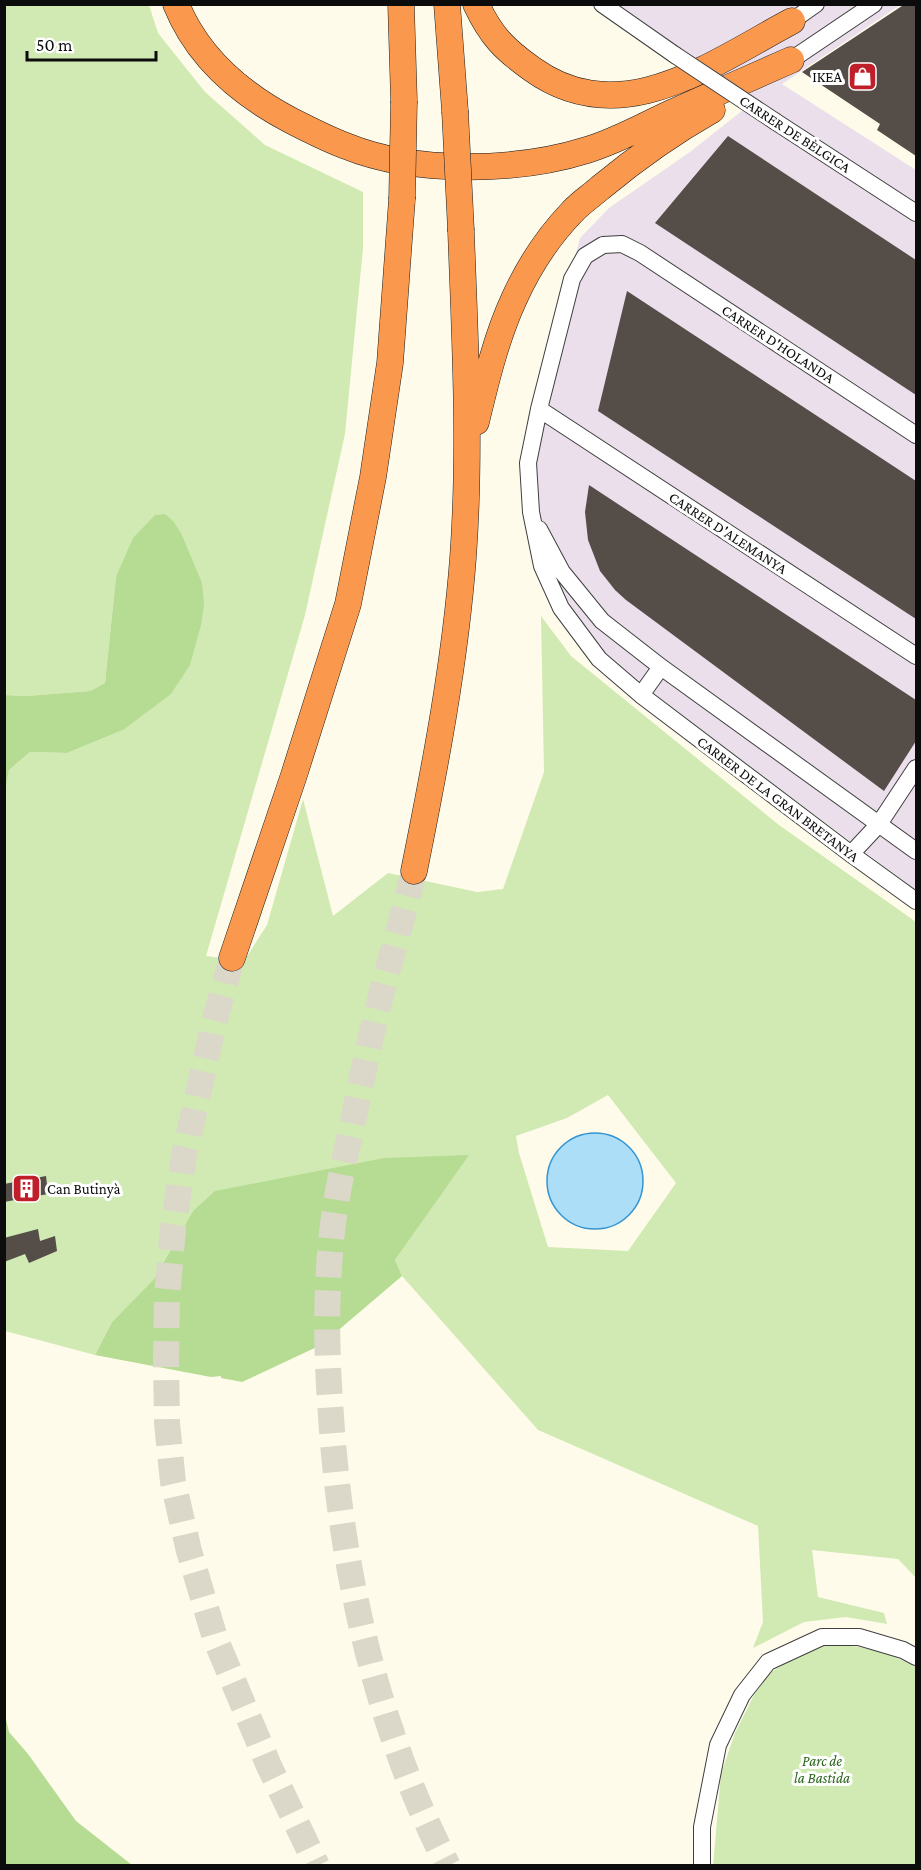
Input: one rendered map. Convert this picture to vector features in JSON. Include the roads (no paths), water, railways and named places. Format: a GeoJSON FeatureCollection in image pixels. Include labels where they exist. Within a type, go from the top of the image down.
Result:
{"type":"FeatureCollection","features":[{"type":"Feature","properties":{"kind":"highway"},"geometry":{"type":"LineString","coordinates":[[177,4],[196,42],[218,68],[237,87],[274,112],[347,147],[421,165],[485,167],[546,160],[604,144],[791,60]]}},
{"type":"Feature","properties":{"kind":"highway"},"geometry":{"type":"LineString","coordinates":[[232,958],[294,775],[348,604],[373,477],[390,363],[402,200],[404,101],[401,4]]}},
{"type":"Feature","properties":{"kind":"highway"},"geometry":{"type":"LineString","coordinates":[[414,871],[435,766],[453,655],[463,557],[467,460],[461,231],[447,4]]}},
{"type":"Feature","properties":{"kind":"highway"},"geometry":{"type":"LineString","coordinates":[[476,4],[494,36],[509,53],[540,75],[561,87],[609,97],[638,93],[678,82],[792,21]]}},
{"type":"Feature","properties":{"kind":"highway"},"geometry":{"type":"LineString","coordinates":[[672,112],[792,21]]}},
{"type":"Feature","properties":{"kind":"highway"},"geometry":{"type":"LineString","coordinates":[[467,460],[489,370],[514,299],[538,254],[573,212],[623,169],[688,123],[791,60]]}},
{"type":"Feature","properties":{"kind":"street","name":"CARRER DE BÈLGICA"},"geometry":{"type":"LineString","coordinates":[[602,4],[675,55],[916,213]]}},
{"type":"Feature","properties":{"kind":"street"},"geometry":{"type":"LineString","coordinates":[[792,21],[816,4]]}},
{"type":"Feature","properties":{"kind":"street"},"geometry":{"type":"LineString","coordinates":[[791,60],[874,4]]}},
{"type":"Feature","properties":{"kind":"street","name":"CARRER DE LA GRAN BRETANYA"},"geometry":{"type":"LineString","coordinates":[[640,254],[622,244],[603,245],[585,256],[572,279],[539,409],[528,463],[531,512],[542,566],[561,609],[599,659],[641,695],[916,901]]}},
{"type":"Feature","properties":{"kind":"street","name":"CARRER D'HOLANDA"},"geometry":{"type":"LineString","coordinates":[[640,254],[916,435]]}},
{"type":"Feature","properties":{"kind":"street","name":"CARRER D'ALEMANYA"},"geometry":{"type":"LineString","coordinates":[[539,409],[916,656]]}},
{"type":"Feature","properties":{"kind":"street","name":"CARRER DE LA GRAN BRETANYA"},"geometry":{"type":"LineString","coordinates":[[531,512],[562,572],[602,621],[661,667],[916,851]]}},
{"type":"Feature","properties":{"kind":"street"},"geometry":{"type":"LineString","coordinates":[[641,695],[661,667]]}},
{"type":"Feature","properties":{"kind":"street"},"geometry":{"type":"LineString","coordinates":[[851,854],[879,824],[916,768]]}},
{"type":"Feature","properties":{"kind":"street"},"geometry":{"type":"LineString","coordinates":[[702,1866],[702,1827],[718,1745],[742,1695],[768,1662],[822,1637],[859,1637],[903,1650],[916,1657]]}},
{"type":"Feature","properties":{"kind":"water"},"geometry":{"type":"Polygon","coordinates":[[[595,1133],[613,1137],[629,1147],[639,1163],[643,1181],[639,1199],[629,1215],[613,1225],[595,1229],[577,1225],[561,1215],[551,1199],[547,1181],[551,1163],[561,1147],[577,1137],[595,1133]]]}},
{"type":"Feature","properties":{"kind":"tunnel"},"geometry":{"type":"LineString","coordinates":[[414,871],[377,1011],[338,1192],[329,1274],[328,1359],[335,1461],[342,1521],[365,1640],[400,1755],[422,1811],[448,1866]]}},
{"type":"Feature","properties":{"kind":"tunnel"},"geometry":{"type":"LineString","coordinates":[[232,958],[214,1023],[184,1156],[173,1229],[167,1297],[167,1423],[173,1482],[189,1551],[215,1638],[269,1766],[317,1866]]}},
{"type":"Feature","properties":{"kind":"place","name":"IKEA"},"geometry":{"type":"Point","coordinates":[863,77]}},
{"type":"Feature","properties":{"kind":"place","name":"Can Butinyà"},"geometry":{"type":"Point","coordinates":[26,1189]}},
{"type":"Feature","properties":{"kind":"park label","name":"Parc de la Bastida"},"geometry":{"type":"Point","coordinates":[822,1770]}}]}
